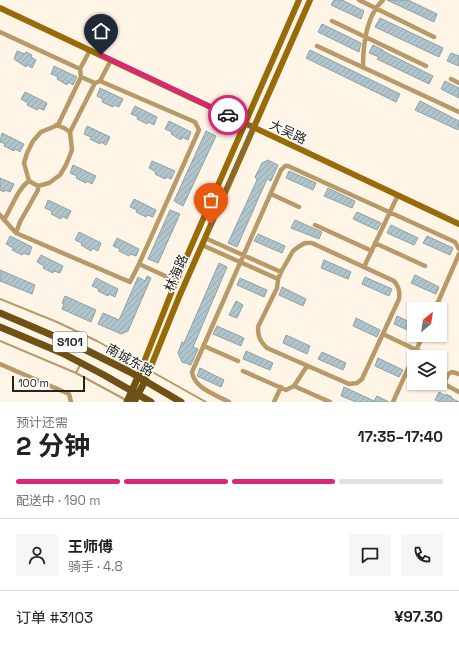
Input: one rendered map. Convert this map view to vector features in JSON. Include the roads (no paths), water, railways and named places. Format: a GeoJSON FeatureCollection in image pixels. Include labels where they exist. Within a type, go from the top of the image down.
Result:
{"type":"FeatureCollection","features":[{"type":"Feature","properties":{"kind":"main road","name":"林海路"},"geometry":{"type":"LineString","coordinates":[[130,402],[135,392],[142,366],[176,281],[299,0]]}},
{"type":"Feature","properties":{"kind":"main road","name":"林海路"},"geometry":{"type":"LineString","coordinates":[[135,392],[145,381],[150,370],[179,297],[310,0]]}},
{"type":"Feature","properties":{"kind":"main road","name":"大吴路"},"geometry":{"type":"LineString","coordinates":[[0,8],[459,224]]}},
{"type":"Feature","properties":{"kind":"main road","name":"南城东路"},"geometry":{"type":"LineString","coordinates":[[0,313],[77,345],[138,377],[181,402]]}},
{"type":"Feature","properties":{"kind":"main road","name":"南城东路"},"geometry":{"type":"LineString","coordinates":[[0,327],[81,362],[152,402]]}},
{"type":"Feature","properties":{"kind":"street"},"geometry":{"type":"LineString","coordinates":[[359,0],[434,37]]}},
{"type":"Feature","properties":{"kind":"street"},"geometry":{"type":"LineString","coordinates":[[363,67],[366,37],[369,25],[376,9],[383,0]]}},
{"type":"Feature","properties":{"kind":"street"},"geometry":{"type":"LineString","coordinates":[[332,21],[426,66]]}},
{"type":"Feature","properties":{"kind":"street"},"geometry":{"type":"LineString","coordinates":[[0,32],[80,69]]}},
{"type":"Feature","properties":{"kind":"street"},"geometry":{"type":"LineString","coordinates":[[317,46],[458,110]]}},
{"type":"Feature","properties":{"kind":"street"},"geometry":{"type":"LineString","coordinates":[[90,50],[80,69],[81,77],[56,125],[41,132],[33,141],[24,163],[29,181],[38,186],[49,183],[60,175],[63,170],[72,150],[70,132],[95,83],[100,81],[111,60]]}},
{"type":"Feature","properties":{"kind":"street"},"geometry":{"type":"LineString","coordinates":[[81,77],[95,83]]}},
{"type":"Feature","properties":{"kind":"street"},"geometry":{"type":"LineString","coordinates":[[451,79],[459,82]]}},
{"type":"Feature","properties":{"kind":"street"},"geometry":{"type":"LineString","coordinates":[[0,216],[16,233],[130,282],[199,130],[195,122],[100,81]]}},
{"type":"Feature","properties":{"kind":"street"},"geometry":{"type":"LineString","coordinates":[[56,125],[70,132]]}},
{"type":"Feature","properties":{"kind":"street"},"geometry":{"type":"LineString","coordinates":[[229,402],[199,386],[192,378],[192,372],[281,170],[288,166],[455,242],[459,249]]}},
{"type":"Feature","properties":{"kind":"street"},"geometry":{"type":"LineString","coordinates":[[4,220],[25,184],[29,181]]}},
{"type":"Feature","properties":{"kind":"street"},"geometry":{"type":"LineString","coordinates":[[16,233],[20,222],[38,190],[38,186]]}},
{"type":"Feature","properties":{"kind":"street"},"geometry":{"type":"LineString","coordinates":[[271,194],[299,207]]}},
{"type":"Feature","properties":{"kind":"street"},"geometry":{"type":"LineString","coordinates":[[364,267],[398,195]]}},
{"type":"Feature","properties":{"kind":"street"},"geometry":{"type":"LineString","coordinates":[[315,225],[372,250]]}},
{"type":"Feature","properties":{"kind":"street"},"geometry":{"type":"LineString","coordinates":[[205,238],[281,272]]}},
{"type":"Feature","properties":{"kind":"street"},"geometry":{"type":"LineString","coordinates":[[305,243],[312,243],[364,267],[394,281],[400,292],[399,299],[362,379],[357,383],[349,384],[307,366],[267,348],[260,341],[258,327],[277,288],[278,279],[281,272],[293,251],[298,247],[305,243]]}},
{"type":"Feature","properties":{"kind":"street"},"geometry":{"type":"LineString","coordinates":[[375,243],[425,266]]}},
{"type":"Feature","properties":{"kind":"street"},"geometry":{"type":"LineString","coordinates":[[202,245],[278,279]]}},
{"type":"Feature","properties":{"kind":"street"},"geometry":{"type":"LineString","coordinates":[[437,302],[459,254]]}},
{"type":"Feature","properties":{"kind":"street"},"geometry":{"type":"LineString","coordinates":[[139,264],[176,281]]}},
{"type":"Feature","properties":{"kind":"street"},"geometry":{"type":"LineString","coordinates":[[383,334],[416,350],[420,342]]}},
{"type":"Feature","properties":{"kind":"street"},"geometry":{"type":"LineString","coordinates":[[204,346],[238,361]]}},
{"type":"Feature","properties":{"kind":"street"},"geometry":{"type":"LineString","coordinates":[[0,364],[69,394],[71,402]]}},
{"type":"Feature","properties":{"kind":"street"},"geometry":{"type":"LineString","coordinates":[[244,371],[286,390],[294,386],[307,366]]}},
{"type":"Feature","properties":{"kind":"street"},"geometry":{"type":"LineString","coordinates":[[393,402],[407,370]]}},
{"type":"Feature","properties":{"kind":"street"},"geometry":{"type":"LineString","coordinates":[[459,374],[452,372],[448,374],[445,381],[446,385],[459,392]]}},
{"type":"Feature","properties":{"kind":"street"},"geometry":{"type":"LineString","coordinates":[[294,386],[330,402]]}},
{"type":"Feature","properties":{"kind":"street"},"geometry":{"type":"LineString","coordinates":[[274,402],[280,387]]}},
{"type":"Feature","properties":{"kind":"lane"},"geometry":{"type":"LineString","coordinates":[[0,299],[78,332],[150,370],[206,402]]}},
{"type":"Feature","properties":{"kind":"lane"},"geometry":{"type":"LineString","coordinates":[[0,341],[76,373],[130,402]]}},
{"type":"Feature","properties":{"kind":"lane"},"geometry":{"type":"LineString","coordinates":[[76,373],[81,362]]}}]}
